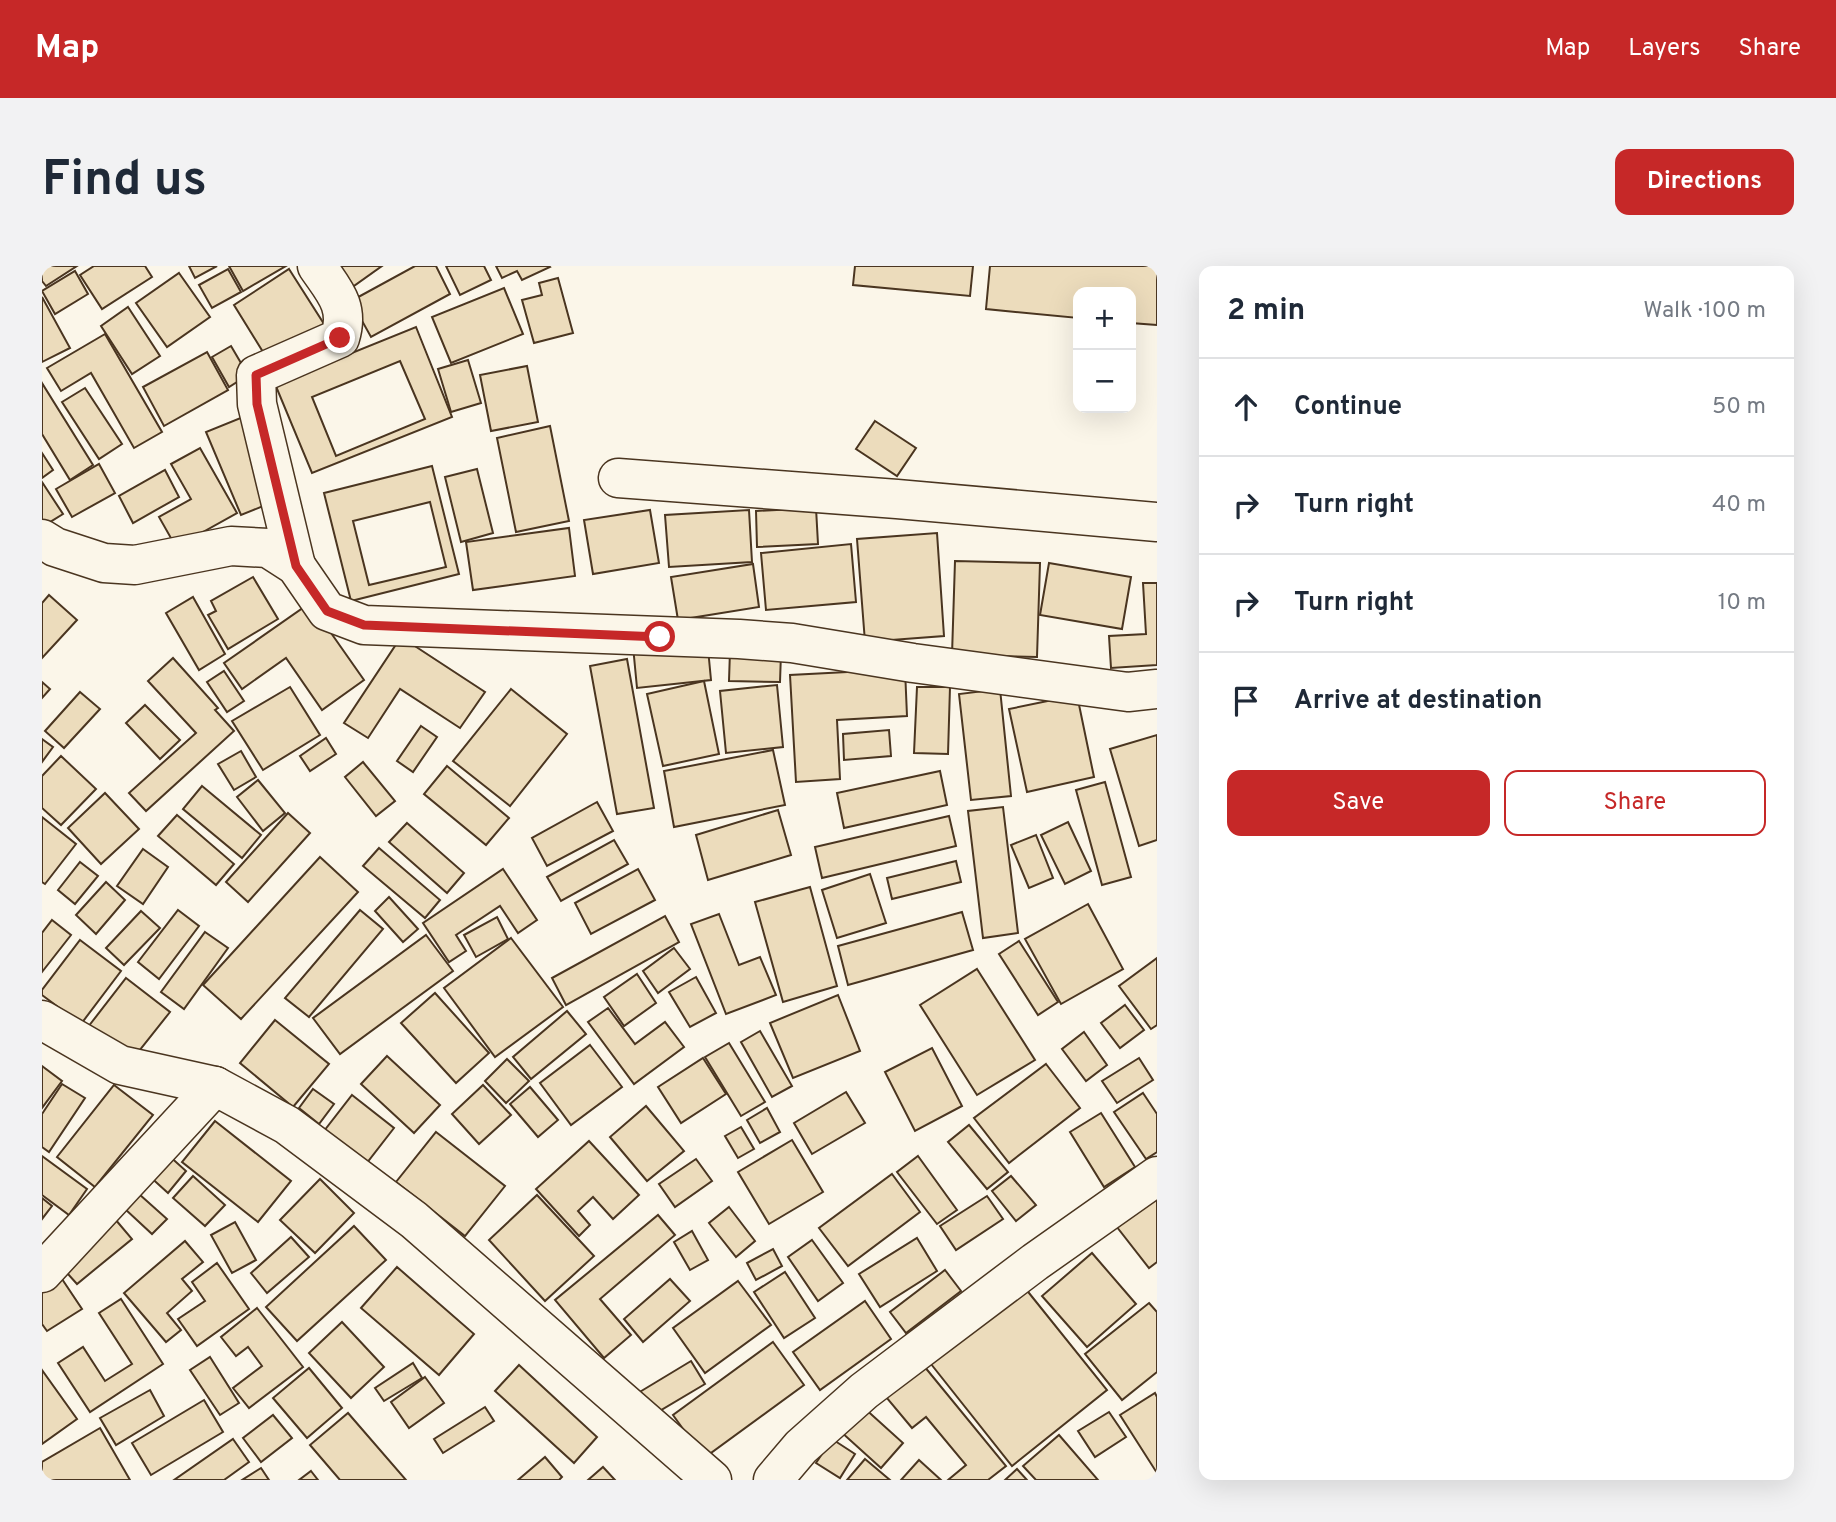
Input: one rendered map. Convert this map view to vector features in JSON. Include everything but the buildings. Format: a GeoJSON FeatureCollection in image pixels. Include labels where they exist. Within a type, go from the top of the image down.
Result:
{"type":"FeatureCollection","features":[{"type":"Feature","properties":{"kind":"street"},"geometry":{"type":"LineString","coordinates":[[317,266],[342,302],[345,324],[340,338],[256,375],[257,404],[296,566],[327,611],[364,625],[792,643],[913,663],[1128,692],[1157,689]]}},
{"type":"Feature","properties":{"kind":"street"},"geometry":{"type":"LineString","coordinates":[[618,478],[1157,522]]}},
{"type":"Feature","properties":{"kind":"street"},"geometry":{"type":"LineString","coordinates":[[42,539],[55,547],[104,563],[135,565],[231,545],[268,548],[296,566]]}},
{"type":"Feature","properties":{"kind":"street"},"geometry":{"type":"LineString","coordinates":[[42,1020],[120,1065],[215,1086],[287,1125],[414,1220],[712,1480]]}},
{"type":"Feature","properties":{"kind":"street"},"geometry":{"type":"LineString","coordinates":[[42,1273],[215,1086]]}},
{"type":"Feature","properties":{"kind":"street"},"geometry":{"type":"LineString","coordinates":[[773,1480],[801,1447],[864,1391],[1035,1262],[1157,1176]]}},
{"type":"Feature","properties":{"kind":"route"},"geometry":{"type":"LineString","coordinates":[[340,338],[256,375],[257,404],[296,566],[327,611],[364,625],[660,637]]}}]}
